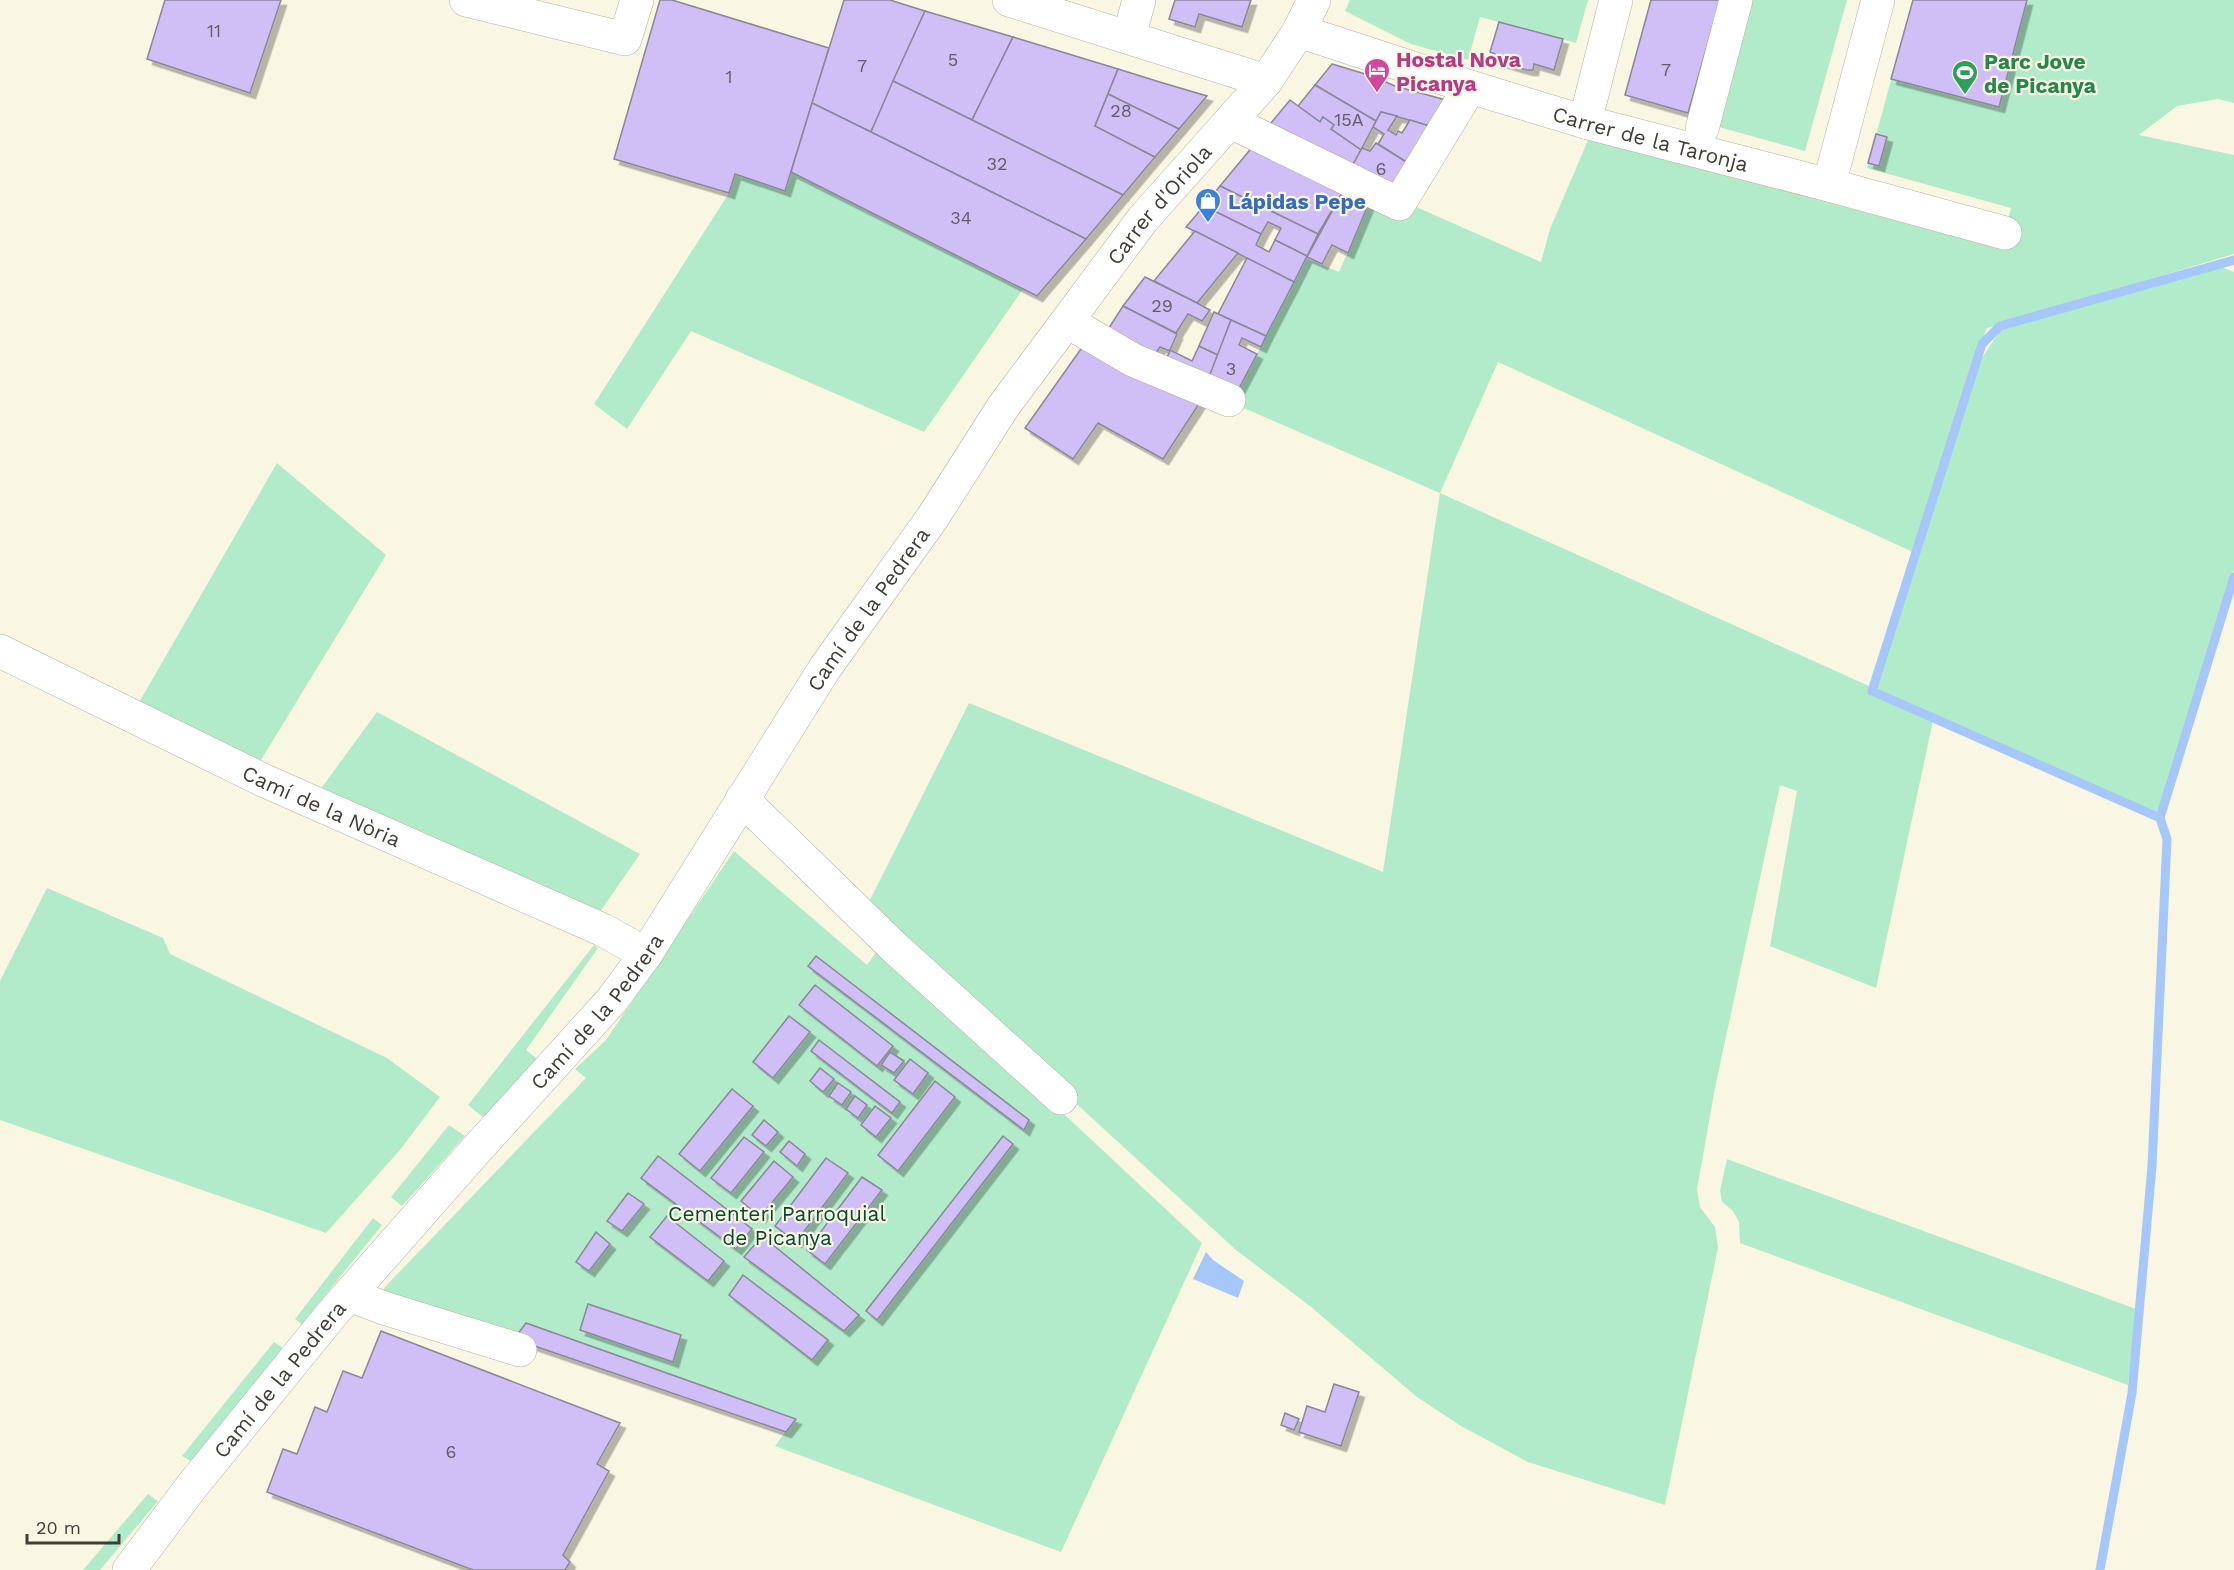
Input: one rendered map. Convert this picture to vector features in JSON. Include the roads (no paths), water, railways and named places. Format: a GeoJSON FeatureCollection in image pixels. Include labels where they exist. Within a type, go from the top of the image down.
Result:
{"type":"FeatureCollection","features":[{"type":"Feature","properties":{"kind":"street"},"geometry":{"type":"LineString","coordinates":[[466,0],[625,39],[637,0]]}},
{"type":"Feature","properties":{"kind":"street"},"geometry":{"type":"LineString","coordinates":[[1009,0],[1266,81]]}},
{"type":"Feature","properties":{"kind":"street"},"geometry":{"type":"LineString","coordinates":[[1129,37],[1139,0]]}},
{"type":"Feature","properties":{"kind":"street","name":"Carrer d'Oriola"},"geometry":{"type":"LineString","coordinates":[[1004,407],[1143,219],[1266,81],[1299,31],[1314,0]]}},
{"type":"Feature","properties":{"kind":"street"},"geometry":{"type":"LineString","coordinates":[[1585,122],[1616,0]]}},
{"type":"Feature","properties":{"kind":"street"},"geometry":{"type":"LineString","coordinates":[[1702,129],[1736,0]]}},
{"type":"Feature","properties":{"kind":"street"},"geometry":{"type":"LineString","coordinates":[[1829,184],[1878,0]]}},
{"type":"Feature","properties":{"kind":"street","name":"Carrer de la Taronja"},"geometry":{"type":"LineString","coordinates":[[1299,31],[1585,122],[1829,184],[2005,233]]}},
{"type":"Feature","properties":{"kind":"street"},"geometry":{"type":"LineString","coordinates":[[1231,122],[1399,204],[1470,87]]}},
{"type":"Feature","properties":{"kind":"street"},"geometry":{"type":"LineString","coordinates":[[1068,322],[1133,360],[1229,400]]}},
{"type":"Feature","properties":{"kind":"street","name":"Camí de la Pedrera"},"geometry":{"type":"LineString","coordinates":[[129,1570],[192,1486],[349,1295],[612,1000],[646,954],[825,668],[933,517],[1004,407]]}},
{"type":"Feature","properties":{"kind":"street","name":"Camí de la Nòria"},"geometry":{"type":"LineString","coordinates":[[0,651],[265,781],[603,930],[646,954]]}},
{"type":"Feature","properties":{"kind":"street"},"geometry":{"type":"LineString","coordinates":[[742,799],[895,948],[1060,1098]]}},
{"type":"Feature","properties":{"kind":"street"},"geometry":{"type":"LineString","coordinates":[[349,1295],[520,1350]]}},
{"type":"Feature","properties":{"kind":"water"},"geometry":{"type":"Polygon","coordinates":[[[1206,1252],[1213,1260],[1244,1281],[1238,1298],[1193,1279],[1206,1252]]]}},
{"type":"Feature","properties":{"kind":"waterway"},"geometry":{"type":"LineString","coordinates":[[2100,1570],[2132,1393],[2152,1166],[2167,839],[2160,818],[1872,691],[1982,344],[2000,326],[2234,260]]}},
{"type":"Feature","properties":{"kind":"waterway"},"geometry":{"type":"LineString","coordinates":[[2160,818],[2234,577]]}},
{"type":"Feature","properties":{"kind":"place","name":"Hostal Nova Picanya"},"geometry":{"type":"Point","coordinates":[1377,94]}},
{"type":"Feature","properties":{"kind":"place","name":"Parc Jove de Picanya"},"geometry":{"type":"Point","coordinates":[1965,96]}},
{"type":"Feature","properties":{"kind":"place","name":"Lápidas Pepe"},"geometry":{"type":"Point","coordinates":[1208,224]}},
{"type":"Feature","properties":{"kind":"park label","name":"Cementeri Parroquial de Picanya"},"geometry":{"type":"Point","coordinates":[777,1225]}}]}
